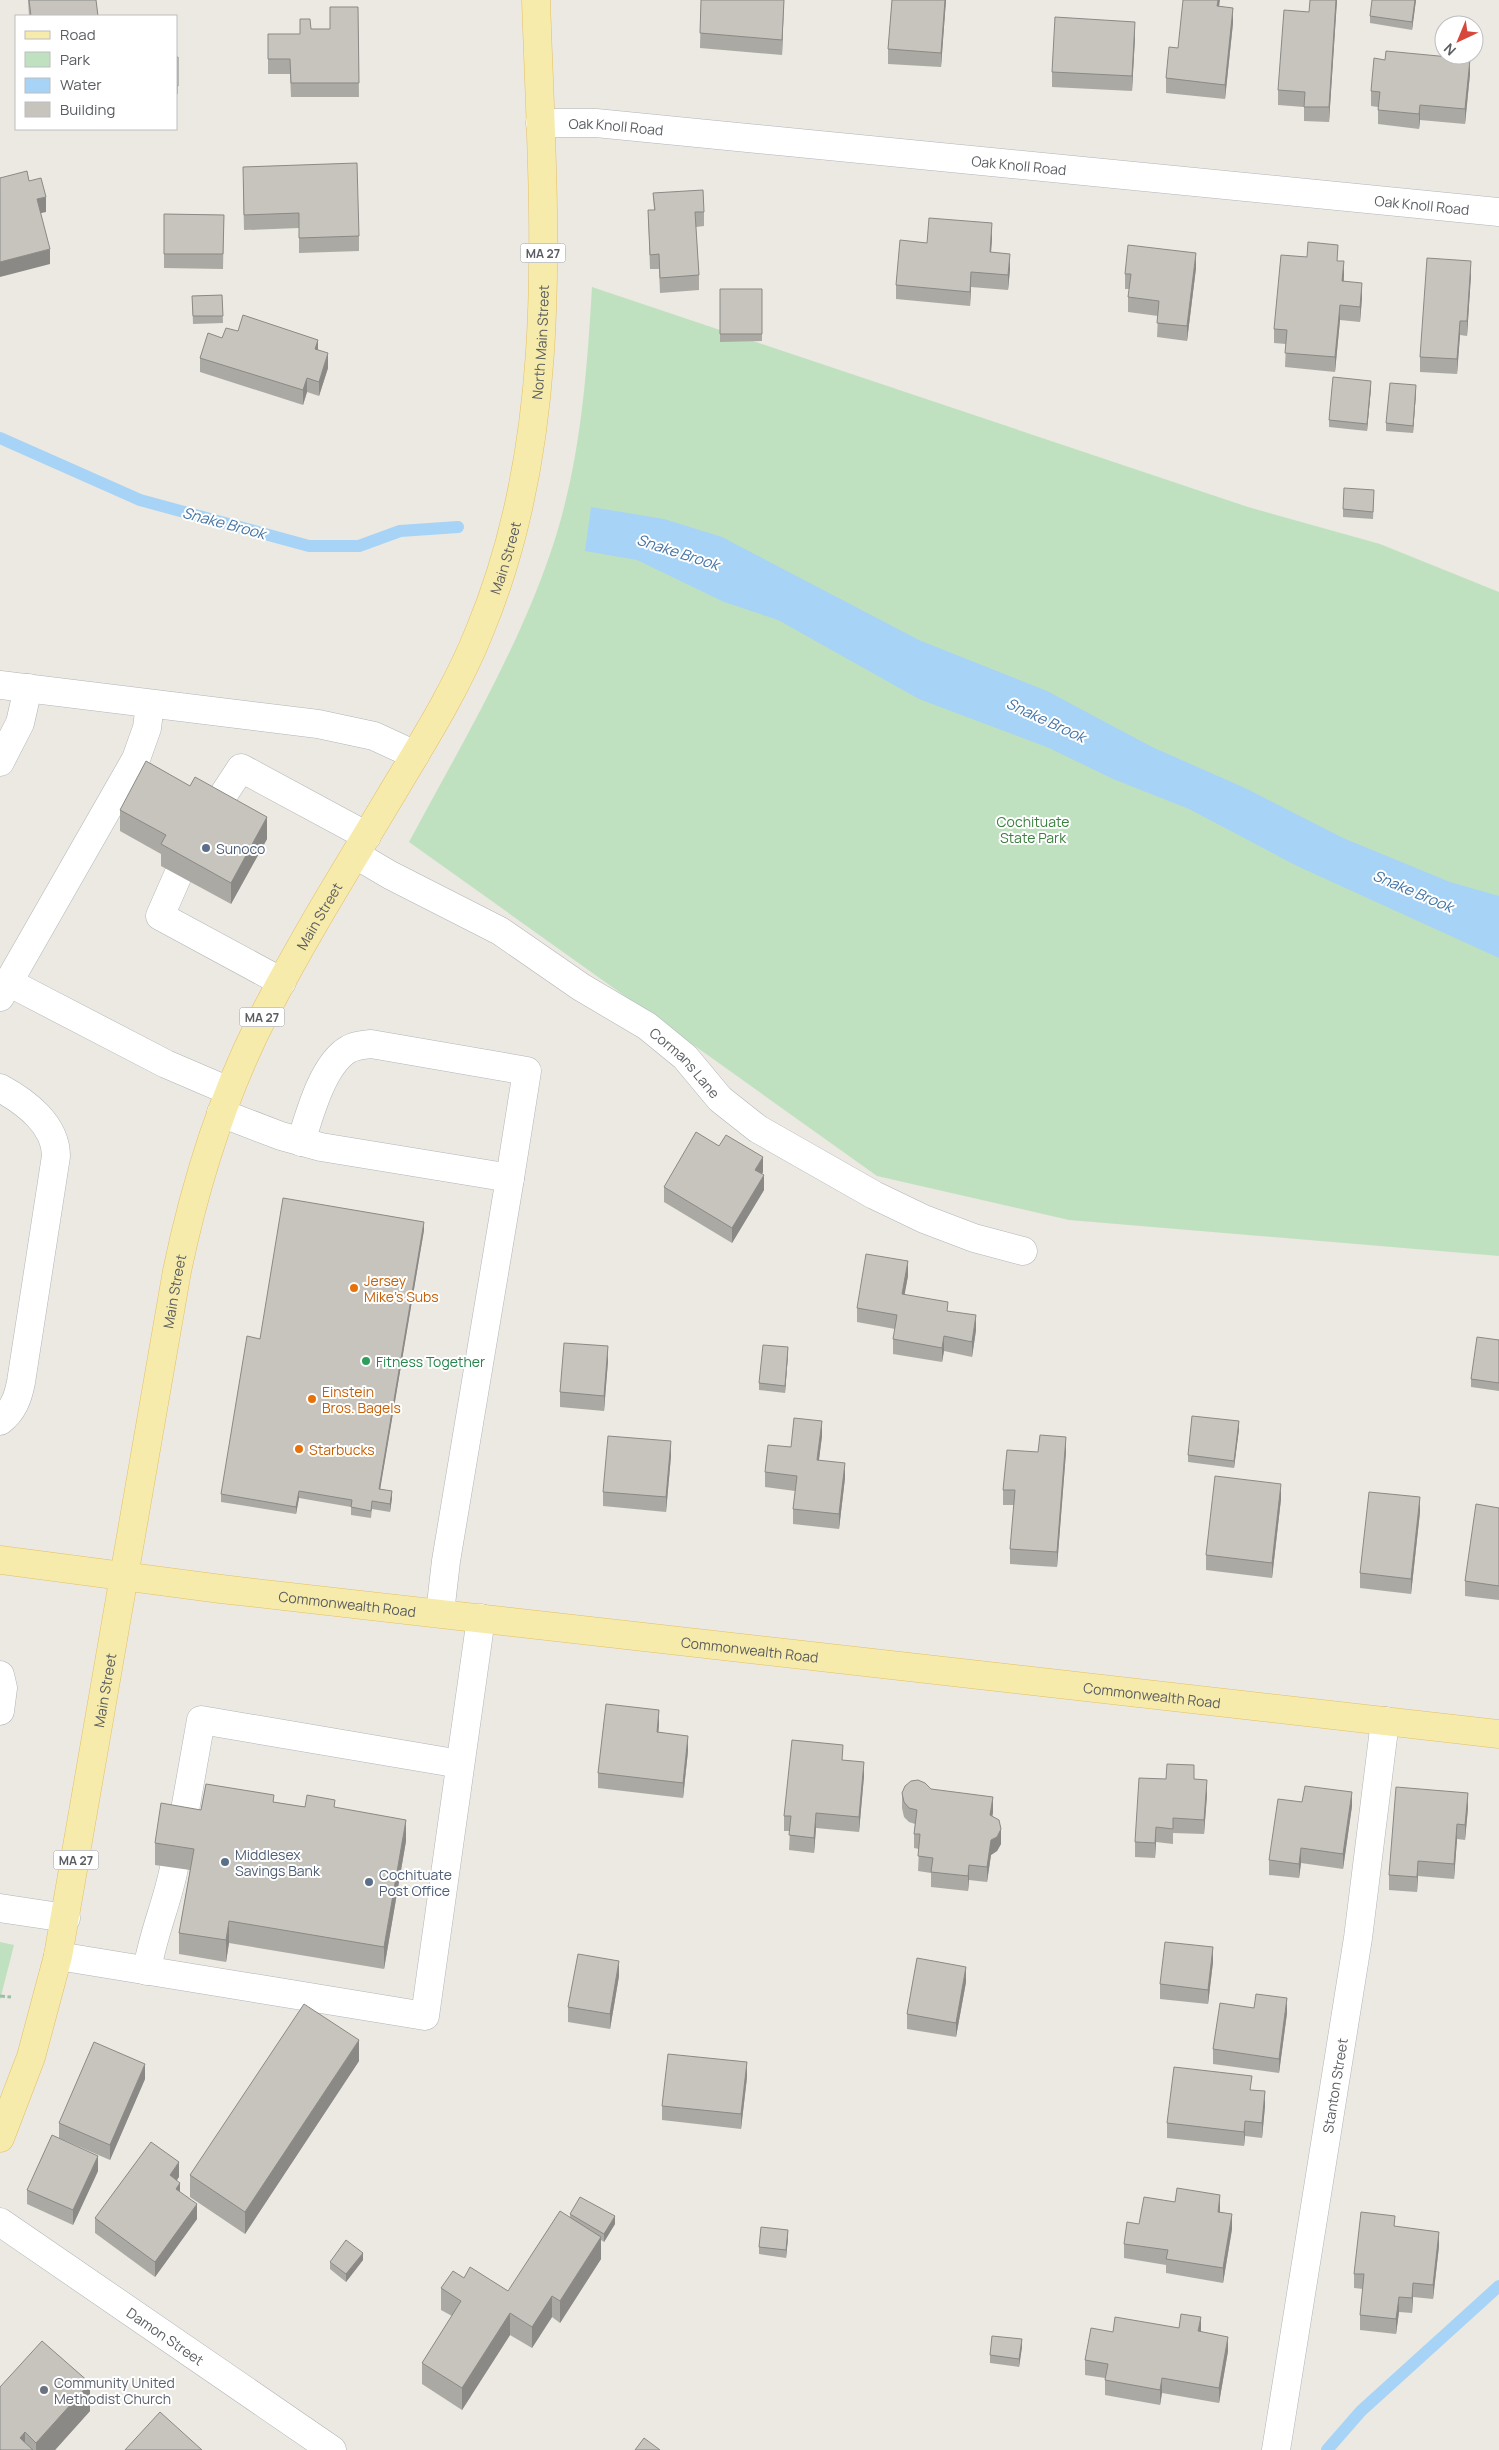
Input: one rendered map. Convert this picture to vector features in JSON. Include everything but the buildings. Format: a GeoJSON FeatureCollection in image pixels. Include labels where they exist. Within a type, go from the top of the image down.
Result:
{"type":"FeatureCollection","features":[{"type":"Feature","properties":{"kind":"main road","name":"North Main Street"},"geometry":{"type":"LineString","coordinates":[[521,504],[534,425],[541,342],[543,235],[536,0]]}},
{"type":"Feature","properties":{"kind":"main road","name":"Main Street"},"geometry":{"type":"LineString","coordinates":[[0,2138],[31,2057],[58,1956],[66,1918],[184,1237],[202,1168],[225,1102],[252,1037],[451,692],[480,632],[502,573],[521,504]]}},
{"type":"Feature","properties":{"kind":"main road","name":"Commonwealth Road"},"geometry":{"type":"LineString","coordinates":[[0,1560],[221,1589],[1499,1734]]}},
{"type":"Feature","properties":{"kind":"street","name":"Oak Knoll Road"},"geometry":{"type":"LineString","coordinates":[[540,123],[605,124],[1499,212]]}},
{"type":"Feature","properties":{"kind":"street"},"geometry":{"type":"LineString","coordinates":[[0,684],[348,730],[374,736],[415,755]]}},
{"type":"Feature","properties":{"kind":"street"},"geometry":{"type":"LineString","coordinates":[[0,762],[20,723],[28,688]]}},
{"type":"Feature","properties":{"kind":"street"},"geometry":{"type":"LineString","coordinates":[[150,704],[147,728],[136,759],[4,989],[166,1064],[225,1102],[301,1142],[336,1150],[510,1178]]}},
{"type":"Feature","properties":{"kind":"street","name":"Cormans Lane"},"geometry":{"type":"LineString","coordinates":[[214,809],[241,768],[362,845],[390,875],[500,931],[581,987],[647,1026],[685,1057],[720,1099],[758,1129],[874,1195],[924,1219],[974,1238],[1023,1252]]}},
{"type":"Feature","properties":{"kind":"street"},"geometry":{"type":"LineString","coordinates":[[178,875],[160,916],[282,982]]}},
{"type":"Feature","properties":{"kind":"street"},"geometry":{"type":"LineString","coordinates":[[301,1142],[319,1090],[338,1058],[347,1050],[359,1045],[371,1044],[527,1071],[446,1561],[440,1613]]}},
{"type":"Feature","properties":{"kind":"street"},"geometry":{"type":"LineString","coordinates":[[0,1088],[24,1104],[51,1132],[56,1144],[56,1156],[21,1382],[18,1396],[11,1409],[0,1421]]}},
{"type":"Feature","properties":{"kind":"street"},"geometry":{"type":"LineString","coordinates":[[58,1956],[425,2016],[481,1618]]}},
{"type":"Feature","properties":{"kind":"street"},"geometry":{"type":"LineString","coordinates":[[0,1675],[3,1688],[0,1711]]}},
{"type":"Feature","properties":{"kind":"street"},"geometry":{"type":"LineString","coordinates":[[182,1827],[201,1720],[460,1764]]}},
{"type":"Feature","properties":{"kind":"street","name":"Stanton Street"},"geometry":{"type":"LineString","coordinates":[[1276,2450],[1358,1938],[1386,1721]]}},
{"type":"Feature","properties":{"kind":"street"},"geometry":{"type":"LineString","coordinates":[[146,1971],[150,1946],[166,1900],[174,1868]]}},
{"type":"Feature","properties":{"kind":"street"},"geometry":{"type":"LineString","coordinates":[[0,1908],[66,1918]]}},
{"type":"Feature","properties":{"kind":"street","name":"Damon Street"},"geometry":{"type":"LineString","coordinates":[[0,2222],[324,2448]]}},
{"type":"Feature","properties":{"kind":"green space","name":"Cochituate State Park"},"geometry":{"type":"Polygon","coordinates":[[[592,287],[1248,507],[1380,544],[1499,592],[1499,1256],[1069,1220],[877,1176],[409,842],[509,654],[542,576],[556,536],[565,506],[582,413],[592,287]]]}},
{"type":"Feature","properties":{"kind":"green space"},"geometry":{"type":"Polygon","coordinates":[[[0,1942],[14,1945],[0,2000],[0,1942]]]}},
{"type":"Feature","properties":{"kind":"water"},"geometry":{"type":"Polygon","coordinates":[[[591,507],[664,519],[722,537],[919,640],[1047,691],[1152,747],[1245,788],[1343,838],[1450,882],[1499,896],[1499,958],[1297,866],[1189,809],[1113,779],[1049,748],[919,699],[778,620],[724,602],[637,560],[585,551],[591,507]]]}},
{"type":"Feature","properties":{"kind":"waterway","name":"Snake Brook"},"geometry":{"type":"LineString","coordinates":[[0,438],[140,500],[309,546],[359,546],[400,531],[458,527]]}},
{"type":"Feature","properties":{"kind":"waterway"},"geometry":{"type":"LineString","coordinates":[[1327,2450],[1361,2411],[1499,2286]]}},
{"type":"Feature","properties":{"kind":"place","name":"Sunoco"},"geometry":{"type":"Point","coordinates":[206,848]}},
{"type":"Feature","properties":{"kind":"place","name":"Jersey Mike's Subs"},"geometry":{"type":"Point","coordinates":[354,1288]}},
{"type":"Feature","properties":{"kind":"place","name":"Fitness Together"},"geometry":{"type":"Point","coordinates":[366,1361]}},
{"type":"Feature","properties":{"kind":"place","name":"Einstein Bros. Bagels"},"geometry":{"type":"Point","coordinates":[312,1399]}},
{"type":"Feature","properties":{"kind":"place","name":"Starbucks"},"geometry":{"type":"Point","coordinates":[299,1449]}},
{"type":"Feature","properties":{"kind":"place","name":"Middlesex Savings Bank"},"geometry":{"type":"Point","coordinates":[225,1862]}},
{"type":"Feature","properties":{"kind":"place","name":"Cochituate Post Office"},"geometry":{"type":"Point","coordinates":[369,1882]}},
{"type":"Feature","properties":{"kind":"place","name":"Community United Methodist Church"},"geometry":{"type":"Point","coordinates":[44,2390]}}]}
